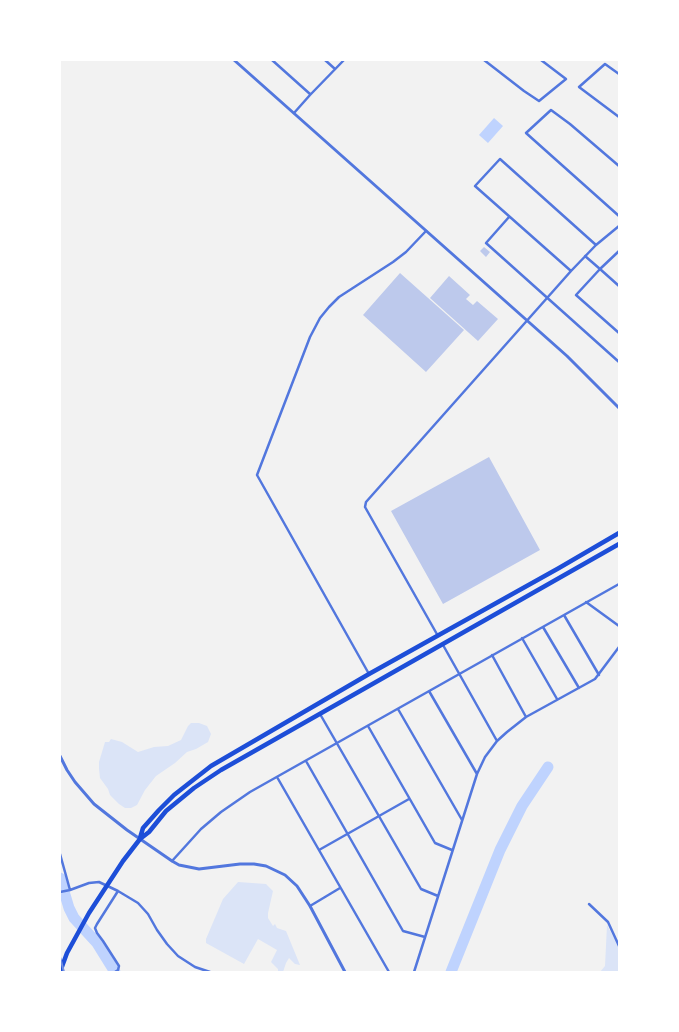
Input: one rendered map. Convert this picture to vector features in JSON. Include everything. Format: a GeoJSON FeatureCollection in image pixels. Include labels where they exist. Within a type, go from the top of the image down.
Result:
{"type":"FeatureCollection","features":[{"type":"Feature","properties":{"kind":"highway"},"geometry":{"type":"LineString","coordinates":[[140,839],[144,828],[159,810],[181,789],[211,766],[619,533]]}},
{"type":"Feature","properties":{"kind":"highway"},"geometry":{"type":"LineString","coordinates":[[60,972],[67,953],[89,913],[123,861],[166,811],[194,788],[221,770],[619,544]]}},
{"type":"Feature","properties":{"kind":"street"},"geometry":{"type":"LineString","coordinates":[[234,60],[527,320],[619,408]]}},
{"type":"Feature","properties":{"kind":"street"},"geometry":{"type":"LineString","coordinates":[[272,60],[310,95]]}},
{"type":"Feature","properties":{"kind":"street"},"geometry":{"type":"LineString","coordinates":[[325,60],[335,69]]}},
{"type":"Feature","properties":{"kind":"street"},"geometry":{"type":"LineString","coordinates":[[294,113],[344,60]]}},
{"type":"Feature","properties":{"kind":"street"},"geometry":{"type":"LineString","coordinates":[[484,60],[539,101],[566,79],[541,60]]}},
{"type":"Feature","properties":{"kind":"street"},"geometry":{"type":"LineString","coordinates":[[619,74],[606,64],[579,88],[619,116]]}},
{"type":"Feature","properties":{"kind":"street"},"geometry":{"type":"LineString","coordinates":[[619,166],[551,110],[526,133],[619,216]]}},
{"type":"Feature","properties":{"kind":"street"},"geometry":{"type":"LineString","coordinates":[[571,271],[475,186],[500,159],[596,245]]}},
{"type":"Feature","properties":{"kind":"street"},"geometry":{"type":"LineString","coordinates":[[509,217],[486,243],[619,362]]}},
{"type":"Feature","properties":{"kind":"street"},"geometry":{"type":"LineString","coordinates":[[438,637],[365,507],[366,502],[571,271],[596,245],[619,226]]}},
{"type":"Feature","properties":{"kind":"street"},"geometry":{"type":"LineString","coordinates":[[370,674],[257,475],[310,337],[320,318],[339,297],[393,262],[406,252],[426,231]]}},
{"type":"Feature","properties":{"kind":"street"},"geometry":{"type":"LineString","coordinates":[[619,251],[600,268],[576,295],[619,333]]}},
{"type":"Feature","properties":{"kind":"street"},"geometry":{"type":"LineString","coordinates":[[585,256],[619,286]]}},
{"type":"Feature","properties":{"kind":"street"},"geometry":{"type":"LineString","coordinates":[[172,862],[201,829],[221,812],[250,792],[619,584]]}},
{"type":"Feature","properties":{"kind":"street"},"geometry":{"type":"LineString","coordinates":[[586,602],[619,626]]}},
{"type":"Feature","properties":{"kind":"street"},"geometry":{"type":"LineString","coordinates":[[564,615],[599,675]]}},
{"type":"Feature","properties":{"kind":"street"},"geometry":{"type":"LineString","coordinates":[[543,626],[579,688]]}},
{"type":"Feature","properties":{"kind":"street"},"geometry":{"type":"LineString","coordinates":[[522,638],[558,700]]}},
{"type":"Feature","properties":{"kind":"street"},"geometry":{"type":"LineString","coordinates":[[443,645],[498,740]]}},
{"type":"Feature","properties":{"kind":"street"},"geometry":{"type":"LineString","coordinates":[[414,972],[476,774],[485,757],[498,740],[526,717],[595,680],[619,647]]}},
{"type":"Feature","properties":{"kind":"street"},"geometry":{"type":"LineString","coordinates":[[492,655],[526,717]]}},
{"type":"Feature","properties":{"kind":"street"},"geometry":{"type":"LineString","coordinates":[[429,691],[476,774]]}},
{"type":"Feature","properties":{"kind":"street"},"geometry":{"type":"LineString","coordinates":[[398,709],[462,820]]}},
{"type":"Feature","properties":{"kind":"street"},"geometry":{"type":"LineString","coordinates":[[320,714],[421,889],[438,896]]}},
{"type":"Feature","properties":{"kind":"street"},"geometry":{"type":"LineString","coordinates":[[368,726],[435,843],[452,850]]}},
{"type":"Feature","properties":{"kind":"street"},"geometry":{"type":"LineString","coordinates":[[60,756],[67,770],[85,795],[102,810],[172,862],[199,868],[254,864],[278,871],[291,880],[310,906],[345,972]]}},
{"type":"Feature","properties":{"kind":"street"},"geometry":{"type":"LineString","coordinates":[[306,760],[403,931],[425,938]]}},
{"type":"Feature","properties":{"kind":"street"},"geometry":{"type":"LineString","coordinates":[[277,777],[389,972]]}},
{"type":"Feature","properties":{"kind":"street"},"geometry":{"type":"LineString","coordinates":[[319,850],[410,799]]}},
{"type":"Feature","properties":{"kind":"street"},"geometry":{"type":"LineString","coordinates":[[60,854],[70,890]]}},
{"type":"Feature","properties":{"kind":"street"},"geometry":{"type":"LineString","coordinates":[[60,892],[89,883],[99,882],[118,891],[138,903],[178,956],[196,967],[210,972]]}},
{"type":"Feature","properties":{"kind":"street"},"geometry":{"type":"LineString","coordinates":[[310,906],[340,888]]}},
{"type":"Feature","properties":{"kind":"street"},"geometry":{"type":"LineString","coordinates":[[117,971],[120,966],[95,928],[118,891]]}},
{"type":"Feature","properties":{"kind":"street"},"geometry":{"type":"LineString","coordinates":[[589,904],[608,922],[619,946]]}},
{"type":"Feature","properties":{"kind":"shaded area"},"geometry":{"type":"Polygon","coordinates":[[[191,723],[207,726],[211,734],[208,742],[187,752],[156,776],[145,790],[137,805],[125,808],[110,795],[100,778],[99,769],[99,762],[105,742],[109,742],[111,739],[122,742],[138,752],[154,747],[168,746],[181,740],[191,723]]]}},
{"type":"Feature","properties":{"kind":"shaded area"},"geometry":{"type":"Polygon","coordinates":[[[238,882],[266,884],[273,891],[268,918],[273,926],[275,924],[277,928],[286,931],[300,965],[295,964],[289,958],[283,972],[278,972],[278,969],[271,962],[277,950],[258,939],[244,964],[206,943],[223,899],[238,882]]]}},
{"type":"Feature","properties":{"kind":"shaded area"},"geometry":{"type":"Polygon","coordinates":[[[607,925],[619,948],[619,972],[600,972],[605,966],[607,925]]]}},
{"type":"Feature","properties":{"kind":"water"},"geometry":{"type":"Polygon","coordinates":[[[494,118],[503,126],[488,143],[479,135],[494,118]]]}},
{"type":"Feature","properties":{"kind":"building"},"geometry":{"type":"Polygon","coordinates":[[[484,247],[490,252],[486,257],[480,251],[484,247]]]}},
{"type":"Feature","properties":{"kind":"building"},"geometry":{"type":"Polygon","coordinates":[[[400,273],[464,330],[426,372],[363,315],[400,273]]]}},
{"type":"Feature","properties":{"kind":"building"},"geometry":{"type":"Polygon","coordinates":[[[449,276],[470,295],[466,299],[473,305],[477,301],[498,319],[478,341],[430,298],[449,276]]]}},
{"type":"Feature","properties":{"kind":"building"},"geometry":{"type":"Polygon","coordinates":[[[489,457],[540,550],[443,604],[391,511],[489,457]]]}},
{"type":"Feature","properties":{"kind":"waterway"},"geometry":{"type":"LineString","coordinates":[[451,972],[500,850],[522,806],[548,767]]}},
{"type":"Feature","properties":{"kind":"waterway"},"geometry":{"type":"LineString","coordinates":[[60,878],[74,918],[97,943],[115,972]]}},
{"type":"Feature","properties":{"kind":"railway"},"geometry":{"type":"LineString","coordinates":[[60,957],[64,972]]}}]}
